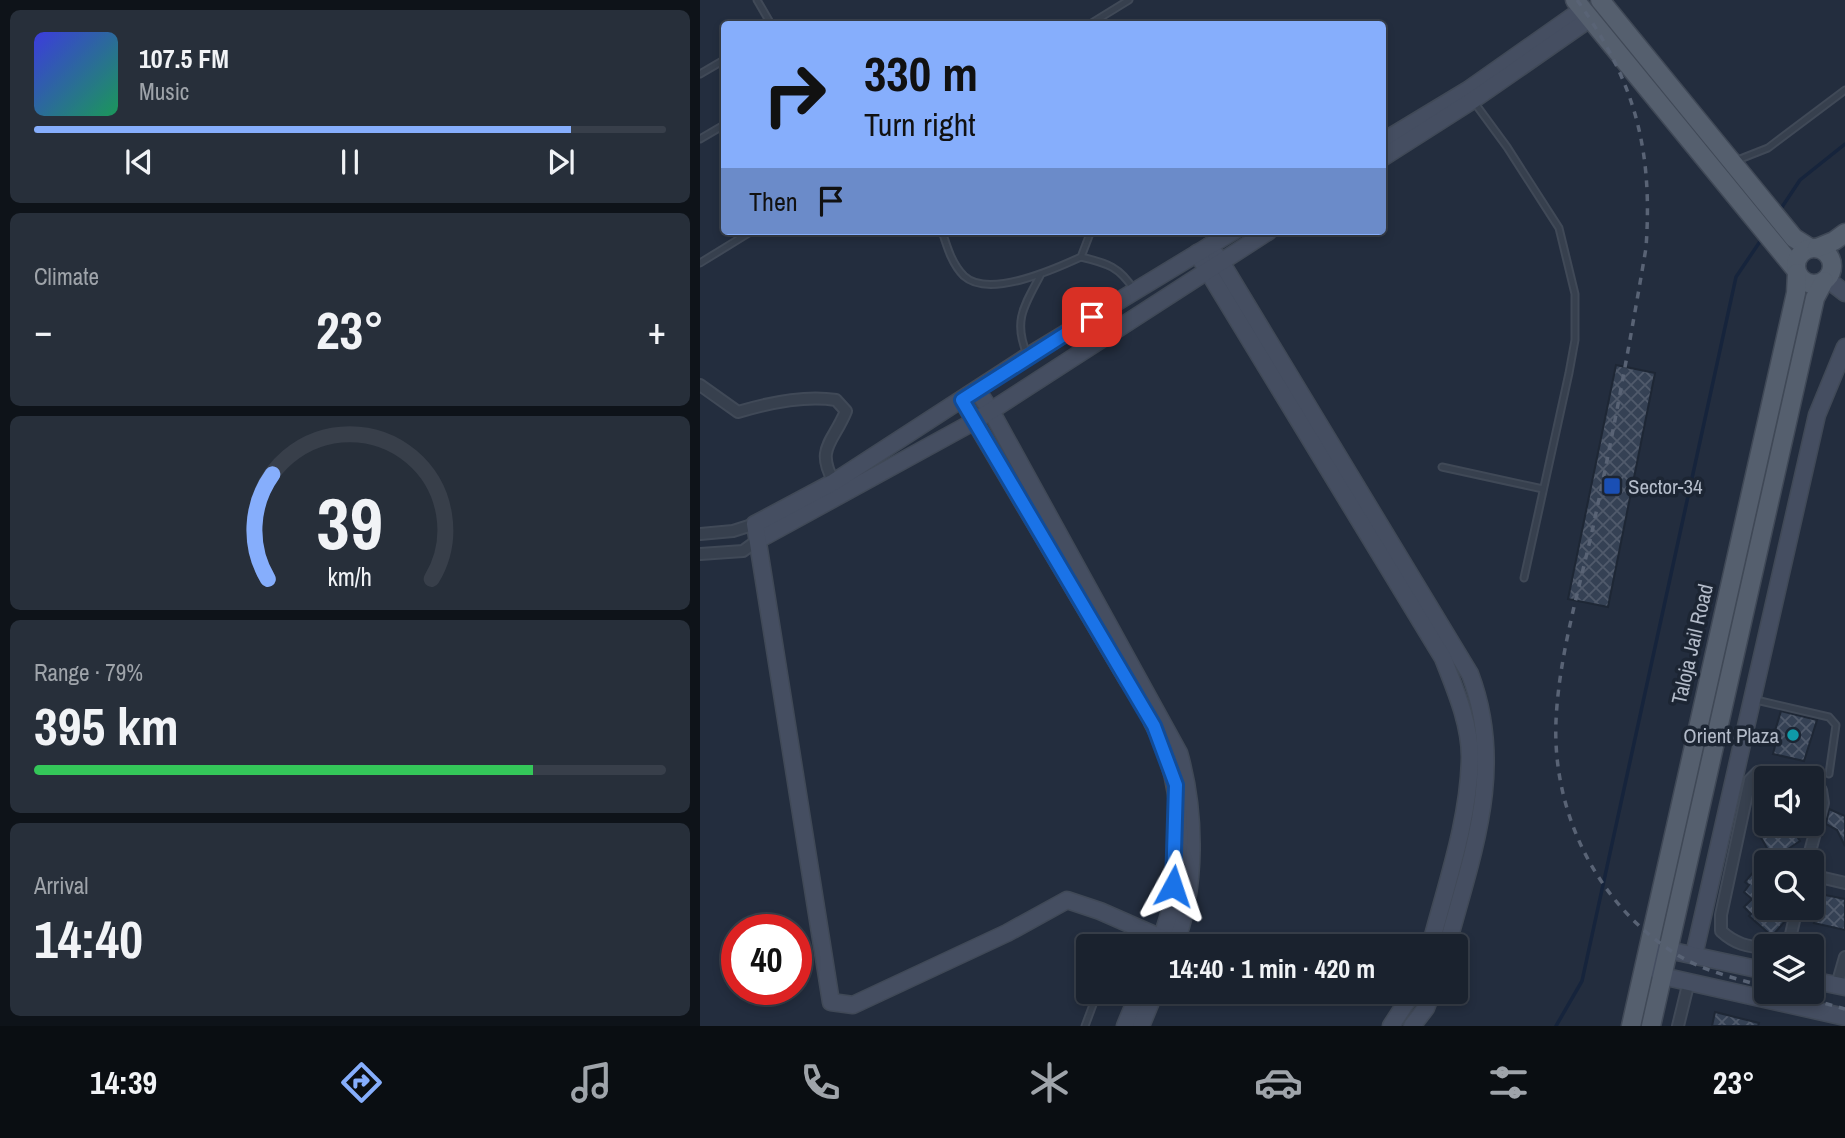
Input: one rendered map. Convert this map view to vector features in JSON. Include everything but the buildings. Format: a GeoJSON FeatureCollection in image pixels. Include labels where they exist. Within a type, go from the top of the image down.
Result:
{"type":"FeatureCollection","features":[{"type":"Feature","properties":{"kind":"main road"},"geometry":{"type":"LineString","coordinates":[[1600,0],[1794,238],[1831,258],[1827,277]]}},
{"type":"Feature","properties":{"kind":"main road"},"geometry":{"type":"LineString","coordinates":[[1583,9],[1796,271],[1811,284],[1827,277],[1845,258]]}},
{"type":"Feature","properties":{"kind":"main road"},"geometry":{"type":"LineString","coordinates":[[1796,271],[1799,256],[1814,247],[1834,241],[1845,233]]}},
{"type":"Feature","properties":{"kind":"main road","name":"Taloja Jail Road"},"geometry":{"type":"LineString","coordinates":[[1630,1026],[1796,293],[1796,271]]}},
{"type":"Feature","properties":{"kind":"main road","name":"Taloja Jail Road"},"geometry":{"type":"LineString","coordinates":[[1651,1026],[1815,298],[1827,277]]}},
{"type":"Feature","properties":{"kind":"street"},"geometry":{"type":"LineString","coordinates":[[1386,155],[1583,9]]}},
{"type":"Feature","properties":{"kind":"street"},"geometry":{"type":"LineString","coordinates":[[1386,140],[1470,95]]}},
{"type":"Feature","properties":{"kind":"street"},"geometry":{"type":"LineString","coordinates":[[700,554],[743,551],[757,532],[1028,356],[1227,235]]}},
{"type":"Feature","properties":{"kind":"street"},"geometry":{"type":"LineString","coordinates":[[700,534],[757,532],[975,421],[1263,235]]}},
{"type":"Feature","properties":{"kind":"street"},"geometry":{"type":"LineString","coordinates":[[1203,250],[1222,262],[1470,674],[1477,695],[1488,757],[1483,816],[1451,934]]}},
{"type":"Feature","properties":{"kind":"street"},"geometry":{"type":"LineString","coordinates":[[1203,250],[1206,272],[1443,658],[1461,702],[1470,755],[1464,816],[1433,934]]}},
{"type":"Feature","properties":{"kind":"street"},"geometry":{"type":"LineString","coordinates":[[1827,277],[1845,293]]}},
{"type":"Feature","properties":{"kind":"street"},"geometry":{"type":"LineString","coordinates":[[1694,955],[1817,415],[1845,346]]}},
{"type":"Feature","properties":{"kind":"street"},"geometry":{"type":"LineString","coordinates":[[700,385],[738,412],[821,398],[836,400],[846,411],[827,446],[823,463],[834,482]]}},
{"type":"Feature","properties":{"kind":"street"},"geometry":{"type":"LineString","coordinates":[[976,390],[991,411],[1179,753],[1188,786],[1190,865],[1186,903],[1171,934]]}},
{"type":"Feature","properties":{"kind":"street"},"geometry":{"type":"LineString","coordinates":[[962,400],[1126,677],[1154,726],[1167,758],[1176,785],[1176,867],[1167,934]]}},
{"type":"Feature","properties":{"kind":"street"},"geometry":{"type":"LineString","coordinates":[[757,532],[831,1002],[853,1005],[1007,933],[1067,900],[1146,934]]}},
{"type":"Feature","properties":{"kind":"street"},"geometry":{"type":"LineString","coordinates":[[1754,776],[1749,780],[1721,915],[1721,931],[1731,940],[1754,947]]}},
{"type":"Feature","properties":{"kind":"street"},"geometry":{"type":"LineString","coordinates":[[1824,878],[1845,883]]}},
{"type":"Feature","properties":{"kind":"street"},"geometry":{"type":"LineString","coordinates":[[1754,968],[1668,950],[1646,958],[1662,976],[1845,1017]]}},
{"type":"Feature","properties":{"kind":"street"},"geometry":{"type":"LineString","coordinates":[[1841,986],[1845,957]]}},
{"type":"Feature","properties":{"kind":"street"},"geometry":{"type":"LineString","coordinates":[[1678,1026],[1689,981]]}},
{"type":"Feature","properties":{"kind":"street"},"geometry":{"type":"LineString","coordinates":[[1125,1026],[1134,1004]]}},
{"type":"Feature","properties":{"kind":"street"},"geometry":{"type":"LineString","coordinates":[[1141,1026],[1150,1004]]}},
{"type":"Feature","properties":{"kind":"street"},"geometry":{"type":"LineString","coordinates":[[1391,1026],[1405,1004]]}},
{"type":"Feature","properties":{"kind":"street"},"geometry":{"type":"LineString","coordinates":[[1412,1026],[1428,1004]]}},
{"type":"Feature","properties":{"kind":"lane"},"geometry":{"type":"LineString","coordinates":[[757,0],[769,21]]}},
{"type":"Feature","properties":{"kind":"lane"},"geometry":{"type":"LineString","coordinates":[[1095,21],[1129,0]]}},
{"type":"Feature","properties":{"kind":"lane"},"geometry":{"type":"LineString","coordinates":[[700,74],[721,62]]}},
{"type":"Feature","properties":{"kind":"lane"},"geometry":{"type":"LineString","coordinates":[[1732,162],[1768,148],[1845,90]]}},
{"type":"Feature","properties":{"kind":"lane"},"geometry":{"type":"LineString","coordinates":[[1470,95],[1507,146],[1559,228],[1572,272],[1575,340],[1524,578]]}},
{"type":"Feature","properties":{"kind":"lane"},"geometry":{"type":"LineString","coordinates":[[700,139],[721,127]]}},
{"type":"Feature","properties":{"kind":"lane"},"geometry":{"type":"LineString","coordinates":[[700,263],[746,235]]}},
{"type":"Feature","properties":{"kind":"lane"},"geometry":{"type":"LineString","coordinates":[[943,235],[949,254],[965,277],[984,283],[1040,276],[1081,257],[1109,263],[1123,273],[1134,290]]}},
{"type":"Feature","properties":{"kind":"lane"},"geometry":{"type":"LineString","coordinates":[[1081,257],[1089,235]]}},
{"type":"Feature","properties":{"kind":"lane"},"geometry":{"type":"LineString","coordinates":[[1028,356],[1019,335],[1020,319],[1040,276]]}},
{"type":"Feature","properties":{"kind":"lane"},"geometry":{"type":"LineString","coordinates":[[1442,467],[1543,489]]}},
{"type":"Feature","properties":{"kind":"lane"},"geometry":{"type":"LineString","coordinates":[[1753,699],[1829,718],[1836,725],[1836,740],[1829,774]]}},
{"type":"Feature","properties":{"kind":"lane"},"geometry":{"type":"LineString","coordinates":[[1085,1026],[1093,1004]]}},
{"type":"Feature","properties":{"kind":"waterway"},"geometry":{"type":"LineString","coordinates":[[1780,210],[1800,180],[1845,144]]}},
{"type":"Feature","properties":{"kind":"waterway"},"geometry":{"type":"LineString","coordinates":[[1556,1026],[1582,981],[1736,277],[1763,237]]}},
{"type":"Feature","properties":{"kind":"railway"},"geometry":{"type":"LineString","coordinates":[[1577,0],[1613,59],[1636,117],[1643,147],[1647,212],[1646,248],[1622,380],[1558,695],[1557,756],[1562,790],[1572,824],[1586,856],[1604,886],[1626,913],[1652,937],[1681,957],[1712,971],[1754,983]]}},
{"type":"Feature","properties":{"kind":"railway"},"geometry":{"type":"LineString","coordinates":[[1824,1003],[1845,1009]]}},
{"type":"Feature","properties":{"kind":"place","name":"Sector-34"},"geometry":{"type":"Point","coordinates":[1612,486]}},
{"type":"Feature","properties":{"kind":"place","name":"Orient Plaza"},"geometry":{"type":"Point","coordinates":[1793,735]}},
{"type":"Feature","properties":{"kind":"route"},"geometry":{"type":"LineString","coordinates":[[1092,317],[962,400],[1154,726],[1176,785],[1176,867],[1173,886]]}}]}
